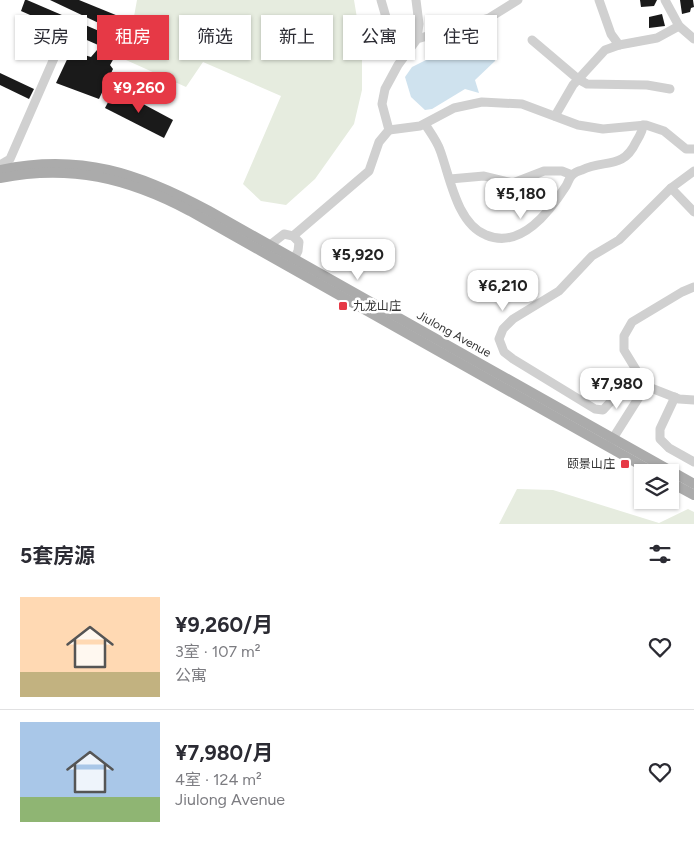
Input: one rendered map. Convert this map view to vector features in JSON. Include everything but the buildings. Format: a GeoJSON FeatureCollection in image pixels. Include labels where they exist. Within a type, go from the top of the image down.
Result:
{"type":"FeatureCollection","features":[{"type":"Feature","properties":{"kind":"main road","name":"Jiulong Avenue"},"geometry":{"type":"LineString","coordinates":[[0,170],[22,165],[56,163],[105,168],[154,183],[270,245],[282,257],[294,259],[610,442],[642,464]]}},
{"type":"Feature","properties":{"kind":"main road","name":"Jiulong Avenue"},"geometry":{"type":"LineString","coordinates":[[0,178],[54,172],[93,176],[148,191],[182,206],[282,257],[610,442],[694,484]]}},
{"type":"Feature","properties":{"kind":"main road"},"geometry":{"type":"LineString","coordinates":[[679,487],[694,495]]}},
{"type":"Feature","properties":{"kind":"street"},"geometry":{"type":"LineString","coordinates":[[380,0],[385,15]]}},
{"type":"Feature","properties":{"kind":"street"},"geometry":{"type":"LineString","coordinates":[[416,0],[419,24],[418,40]]}},
{"type":"Feature","properties":{"kind":"street"},"geometry":{"type":"LineString","coordinates":[[389,130],[382,104],[385,89],[398,65],[418,40],[489,18],[518,0]]}},
{"type":"Feature","properties":{"kind":"street"},"geometry":{"type":"LineString","coordinates":[[599,0],[611,34],[619,45]]}},
{"type":"Feature","properties":{"kind":"street"},"geometry":{"type":"LineString","coordinates":[[665,0],[679,26],[694,39]]}},
{"type":"Feature","properties":{"kind":"street"},"geometry":{"type":"LineString","coordinates":[[555,116],[573,85],[605,50],[619,45],[658,38],[679,26]]}},
{"type":"Feature","properties":{"kind":"street"},"geometry":{"type":"LineString","coordinates":[[532,40],[578,79],[587,84],[647,85],[670,89]]}},
{"type":"Feature","properties":{"kind":"street"},"geometry":{"type":"LineString","coordinates":[[0,165],[10,159],[53,60]]}},
{"type":"Feature","properties":{"kind":"street"},"geometry":{"type":"LineString","coordinates":[[293,236],[369,171],[379,142],[389,130],[420,126],[454,108],[482,102],[522,104],[578,125],[603,129],[642,125],[664,131],[686,149],[694,149]]}},
{"type":"Feature","properties":{"kind":"street"},"geometry":{"type":"LineString","coordinates":[[425,124],[440,148],[463,217],[485,235],[502,238],[529,230],[556,200],[572,174],[588,167],[621,160],[631,153],[643,129],[642,125]]}},
{"type":"Feature","properties":{"kind":"street"},"geometry":{"type":"LineString","coordinates":[[637,373],[603,410],[595,409],[513,359],[504,352],[499,339],[503,329],[513,319],[560,291],[592,256],[619,240],[671,188],[694,170]]}},
{"type":"Feature","properties":{"kind":"street"},"geometry":{"type":"LineString","coordinates":[[450,180],[484,176],[513,183],[544,171],[562,171],[572,174]]}},
{"type":"Feature","properties":{"kind":"street"},"geometry":{"type":"LineString","coordinates":[[671,188],[694,212]]}},
{"type":"Feature","properties":{"kind":"street"},"geometry":{"type":"LineString","coordinates":[[270,245],[284,234],[293,236],[299,242],[298,251],[294,259]]}},
{"type":"Feature","properties":{"kind":"street"},"geometry":{"type":"LineString","coordinates":[[694,287],[682,292],[632,322],[624,336],[624,350],[646,386],[679,399],[694,400]]}},
{"type":"Feature","properties":{"kind":"street"},"geometry":{"type":"LineString","coordinates":[[610,442],[646,386]]}},
{"type":"Feature","properties":{"kind":"street"},"geometry":{"type":"LineString","coordinates":[[675,397],[660,429],[660,439],[668,448],[694,462]]}},
{"type":"Feature","properties":{"kind":"shaded area"},"geometry":{"type":"Polygon","coordinates":[[[137,0],[354,0],[356,15],[343,15],[343,60],[362,60],[362,90],[354,124],[315,179],[286,205],[261,201],[243,184],[281,96],[203,62],[186,87],[126,60],[169,60],[169,15],[134,15],[137,0]]]}},
{"type":"Feature","properties":{"kind":"shaded area"},"geometry":{"type":"Polygon","coordinates":[[[517,489],[553,490],[659,523],[688,509],[694,512],[694,524],[499,524],[517,489]]]}},
{"type":"Feature","properties":{"kind":"water"},"geometry":{"type":"Polygon","coordinates":[[[426,60],[495,60],[475,80],[479,93],[465,89],[432,109],[425,110],[411,97],[405,77],[412,67],[426,60]]]}},
{"type":"Feature","properties":{"kind":"place","name":"九龙山庄"},"geometry":{"type":"Point","coordinates":[343,306]}},
{"type":"Feature","properties":{"kind":"place","name":"颐景山庄"},"geometry":{"type":"Point","coordinates":[625,464]}}]}
